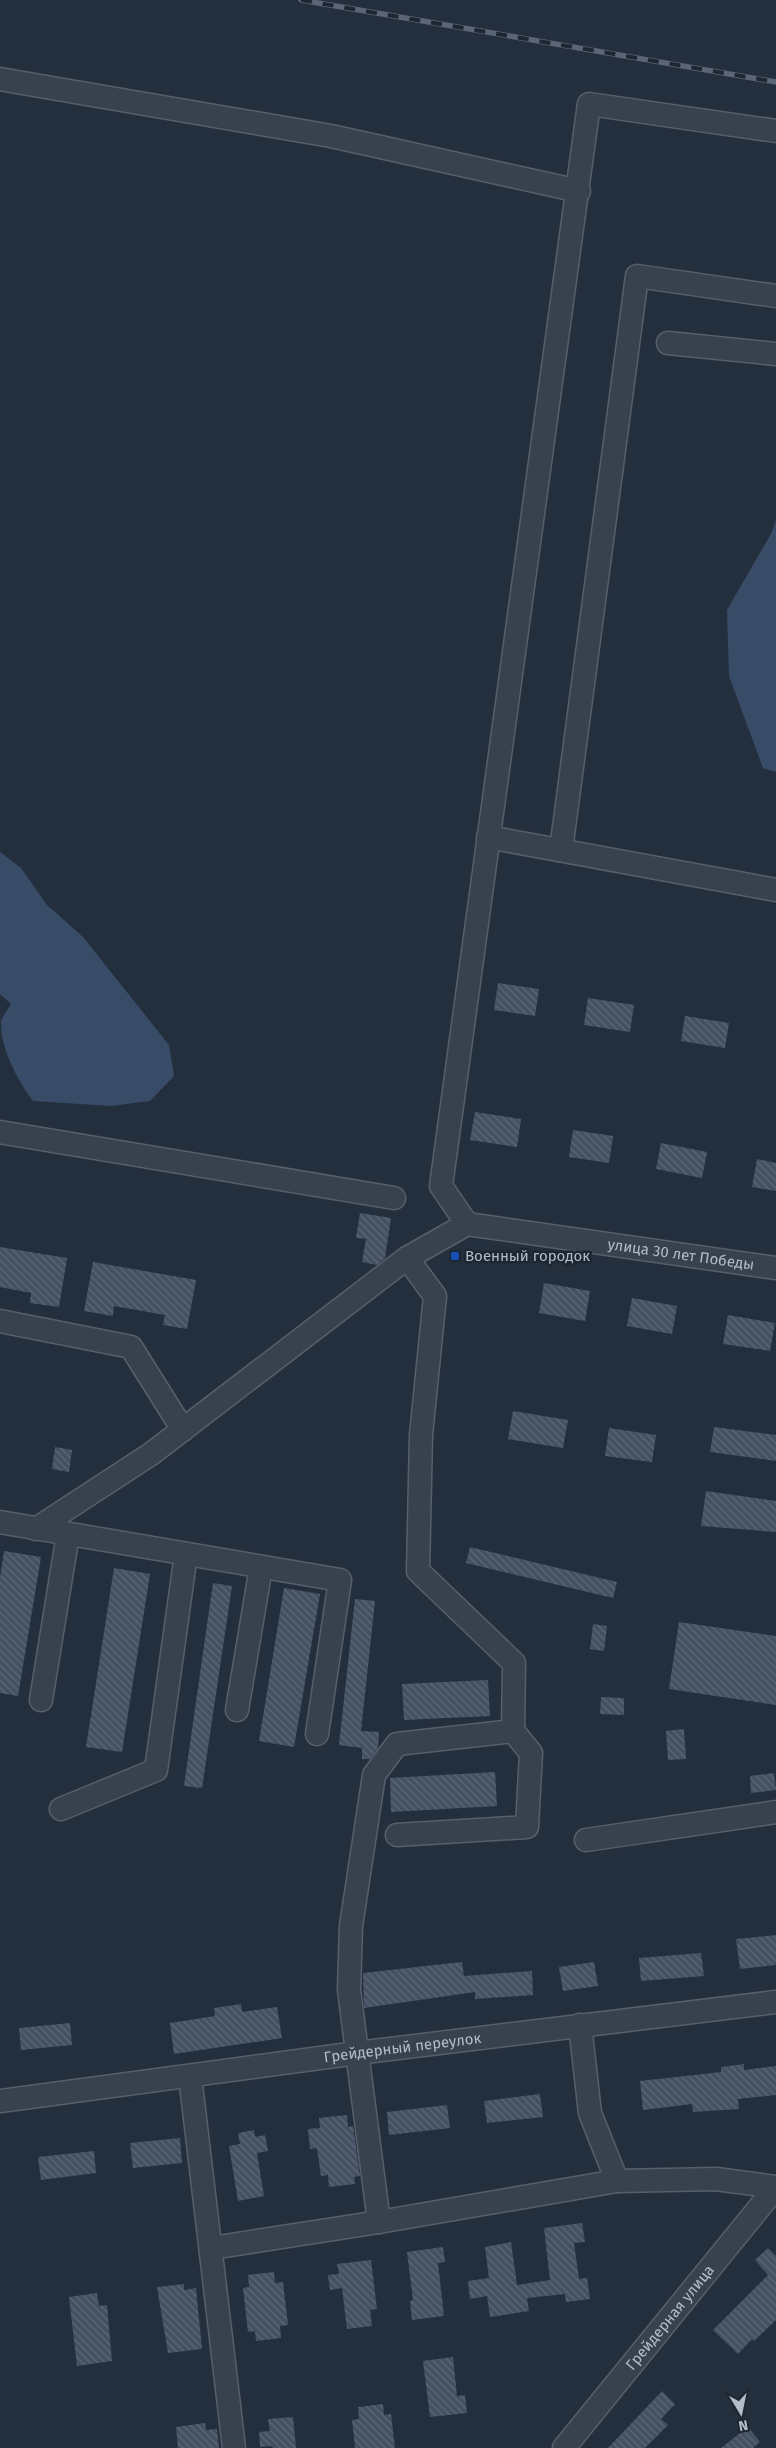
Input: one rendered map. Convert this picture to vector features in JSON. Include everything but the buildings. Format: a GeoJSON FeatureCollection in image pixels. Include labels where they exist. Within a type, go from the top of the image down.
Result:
{"type":"FeatureCollection","features":[{"type":"Feature","properties":{"kind":"street"},"geometry":{"type":"LineString","coordinates":[[0,79],[331,136],[578,191]]}},
{"type":"Feature","properties":{"kind":"street"},"geometry":{"type":"LineString","coordinates":[[36,1529],[151,1454],[407,1258],[466,1224],[441,1186],[589,104],[776,131]]}},
{"type":"Feature","properties":{"kind":"street"},"geometry":{"type":"LineString","coordinates":[[561,850],[637,276],[776,296]]}},
{"type":"Feature","properties":{"kind":"street"},"geometry":{"type":"LineString","coordinates":[[668,343],[776,354]]}},
{"type":"Feature","properties":{"kind":"street"},"geometry":{"type":"LineString","coordinates":[[488,837],[776,890]]}},
{"type":"Feature","properties":{"kind":"street"},"geometry":{"type":"LineString","coordinates":[[0,1132],[394,1198]]}},
{"type":"Feature","properties":{"kind":"street","name":"улица 30 лет Победы"},"geometry":{"type":"LineString","coordinates":[[466,1224],[776,1268]]}},
{"type":"Feature","properties":{"kind":"street"},"geometry":{"type":"LineString","coordinates":[[397,1835],[527,1828],[531,1753],[513,1731],[514,1662],[418,1572],[421,1435],[435,1296],[407,1258]]}},
{"type":"Feature","properties":{"kind":"street"},"geometry":{"type":"LineString","coordinates":[[0,1321],[131,1347],[183,1430]]}},
{"type":"Feature","properties":{"kind":"street"},"geometry":{"type":"LineString","coordinates":[[0,1522],[340,1580],[318,1734]]}},
{"type":"Feature","properties":{"kind":"street"},"geometry":{"type":"LineString","coordinates":[[41,1700],[68,1534]]}},
{"type":"Feature","properties":{"kind":"street"},"geometry":{"type":"LineString","coordinates":[[60,1809],[156,1770],[186,1554]]}},
{"type":"Feature","properties":{"kind":"street"},"geometry":{"type":"LineString","coordinates":[[237,1710],[261,1567]]}},
{"type":"Feature","properties":{"kind":"street"},"geometry":{"type":"LineString","coordinates":[[379,2222],[349,1990],[351,1926],[374,1775],[397,1744],[513,1731]]}},
{"type":"Feature","properties":{"kind":"street"},"geometry":{"type":"LineString","coordinates":[[586,1840],[776,1812]]}},
{"type":"Feature","properties":{"kind":"street","name":"Грейдерный переулок"},"geometry":{"type":"LineString","coordinates":[[0,2101],[357,2053],[776,2002]]}},
{"type":"Feature","properties":{"kind":"street"},"geometry":{"type":"LineString","coordinates":[[580,2025],[590,2113],[617,2181]]}},
{"type":"Feature","properties":{"kind":"street"},"geometry":{"type":"LineString","coordinates":[[190,2076],[212,2248],[234,2448]]}},
{"type":"Feature","properties":{"kind":"street"},"geometry":{"type":"LineString","coordinates":[[212,2248],[379,2222],[617,2181],[716,2178],[776,2187]]}},
{"type":"Feature","properties":{"kind":"street","name":"Грейдерная улица"},"geometry":{"type":"LineString","coordinates":[[564,2448],[776,2187]]}},
{"type":"Feature","properties":{"kind":"water"},"geometry":{"type":"Polygon","coordinates":[[[776,520],[776,772],[763,768],[729,676],[727,610],[772,532],[776,520]]]}},
{"type":"Feature","properties":{"kind":"water"},"geometry":{"type":"Polygon","coordinates":[[[0,852],[21,868],[47,905],[83,937],[169,1045],[174,1076],[150,1101],[111,1106],[33,1101],[22,1084],[11,1064],[1,1031],[1,1021],[11,1004],[0,994],[0,852]]]}},
{"type":"Feature","properties":{"kind":"railway"},"geometry":{"type":"LineString","coordinates":[[301,0],[776,82]]}},
{"type":"Feature","properties":{"kind":"place","name":"Военный городок"},"geometry":{"type":"Point","coordinates":[455,1256]}}]}
